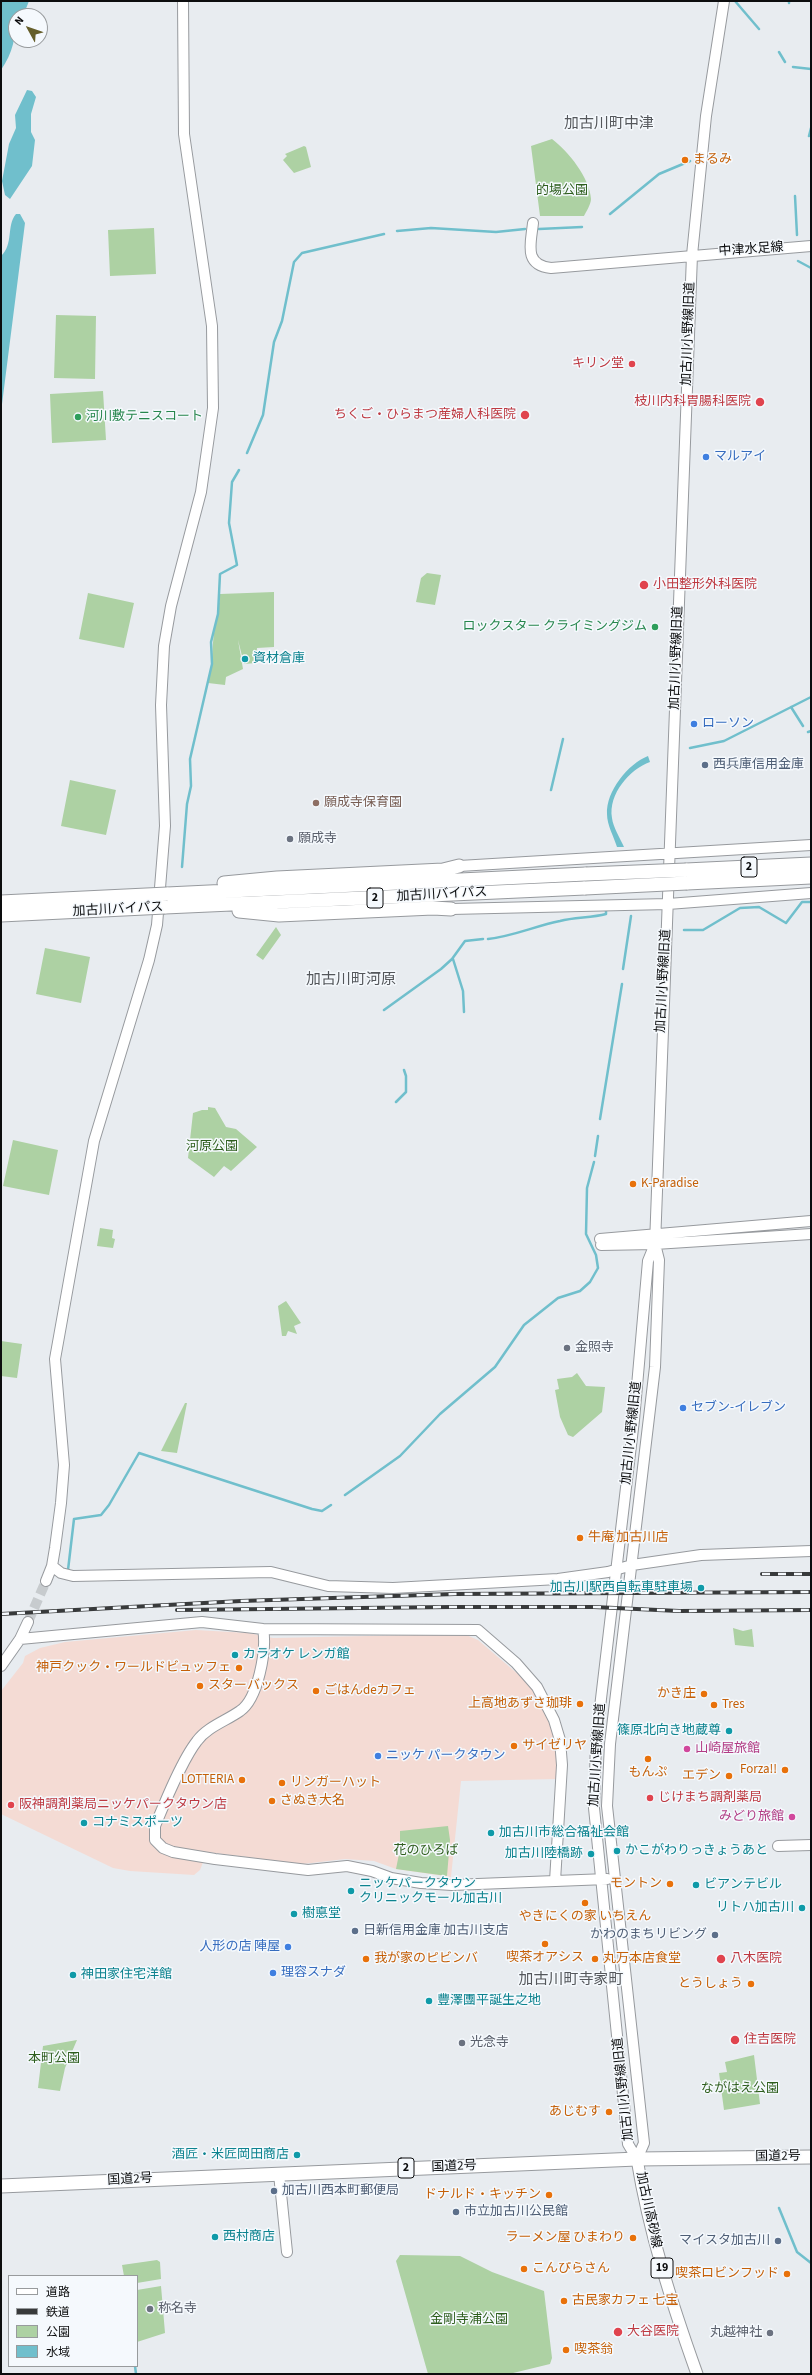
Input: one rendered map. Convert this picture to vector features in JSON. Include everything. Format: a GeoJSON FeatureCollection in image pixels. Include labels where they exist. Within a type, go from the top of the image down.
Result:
{"type":"FeatureCollection","features":[{"type":"Feature","properties":{"kind":"highway","name":"加古川バイパス"},"geometry":{"type":"LineString","coordinates":[[1,915],[209,906],[686,877],[811,864]]}},
{"type":"Feature","properties":{"kind":"highway"},"geometry":{"type":"LineString","coordinates":[[167,894],[212,884],[277,878],[443,870],[458,866]]}},
{"type":"Feature","properties":{"kind":"highway","name":"加古川バイパス"},"geometry":{"type":"LineString","coordinates":[[1,902],[167,894],[686,877],[811,877]]}},
{"type":"Feature","properties":{"kind":"highway"},"geometry":{"type":"LineString","coordinates":[[209,906],[279,915],[396,909],[451,909]]}},
{"type":"Feature","properties":{"kind":"highway","name":"国道2号"},"geometry":{"type":"LineString","coordinates":[[1,2186],[637,2159],[811,2157]]}},
{"type":"Feature","properties":{"kind":"main road","name":"加古川高砂線"},"geometry":{"type":"LineString","coordinates":[[637,2159],[662,2271],[697,2374]]}},
{"type":"Feature","properties":{"kind":"street"},"geometry":{"type":"LineString","coordinates":[[46,1581],[52,1566],[61,1503],[64,1465],[55,1359],[94,1141],[149,960],[157,925],[165,826],[161,705],[164,646],[171,606],[201,492],[213,408],[212,326],[184,134],[183,1]]}},
{"type":"Feature","properties":{"kind":"street","name":"加古川小野線旧道"},"geometry":{"type":"LineString","coordinates":[[637,2159],[628,2144],[611,1957],[600,1881],[594,1808],[596,1743],[634,1420],[648,1261],[654,1244],[655,1232],[692,255],[707,103],[724,1]]}},
{"type":"Feature","properties":{"kind":"street","name":"中津水足線"},"geometry":{"type":"LineString","coordinates":[[533,223],[530,250],[537,264],[543,267],[811,246]]}},
{"type":"Feature","properties":{"kind":"street"},"geometry":{"type":"LineString","coordinates":[[458,866],[811,845]]}},
{"type":"Feature","properties":{"kind":"street"},"geometry":{"type":"LineString","coordinates":[[451,909],[668,904],[811,893]]}},
{"type":"Feature","properties":{"kind":"street"},"geometry":{"type":"LineString","coordinates":[[811,1221],[655,1232],[600,1242],[654,1244],[811,1234]]}},
{"type":"Feature","properties":{"kind":"street","name":"加古川小野線旧道"},"geometry":{"type":"LineString","coordinates":[[637,2159],[644,2143],[606,1806],[610,1744],[655,1367],[659,1260],[654,1244]]}},
{"type":"Feature","properties":{"kind":"street"},"geometry":{"type":"LineString","coordinates":[[52,1566],[61,1573],[73,1576],[271,1572],[328,1586],[393,1588],[558,1579],[701,1554],[811,1551]]}},
{"type":"Feature","properties":{"kind":"street"},"geometry":{"type":"LineString","coordinates":[[1,1666],[20,1639],[28,1622]]}},
{"type":"Feature","properties":{"kind":"street"},"geometry":{"type":"LineString","coordinates":[[20,1639],[202,1622],[263,1629],[478,1630],[495,1644],[537,1687],[560,1740],[562,1765],[555,1881]]}},
{"type":"Feature","properties":{"kind":"street"},"geometry":{"type":"LineString","coordinates":[[263,1629],[259,1679],[253,1696],[242,1710],[207,1731],[192,1748],[155,1826],[155,1840],[164,1848],[215,1859],[308,1870],[347,1866],[372,1871],[390,1878],[421,1883],[452,1885],[555,1881],[600,1881],[614,1877]]}},
{"type":"Feature","properties":{"kind":"street"},"geometry":{"type":"LineString","coordinates":[[778,1846],[811,1845]]}},
{"type":"Feature","properties":{"kind":"street"},"geometry":{"type":"LineString","coordinates":[[279,2174],[287,2252]]}},
{"type":"Feature","properties":{"kind":"shaded area"},"geometry":{"type":"Polygon","coordinates":[[[196,1630],[248,1633],[273,1638],[464,1634],[478,1640],[526,1681],[547,1712],[557,1746],[558,1779],[461,1781],[451,1877],[396,1869],[374,1861],[345,1859],[303,1864],[207,1852],[200,1870],[194,1875],[130,1871],[113,1868],[1,1814],[1,1691],[23,1663],[25,1656],[40,1648],[65,1642],[196,1630]]]}},
{"type":"Feature","properties":{"kind":"green space","name":"的場公園"},"geometry":{"type":"Polygon","coordinates":[[[552,139],[565,150],[587,182],[591,199],[584,216],[540,216],[531,146],[552,139]]]}},
{"type":"Feature","properties":{"kind":"green space"},"geometry":{"type":"Polygon","coordinates":[[[304,146],[306,147],[311,167],[294,173],[283,160],[287,156],[285,154],[304,146]]]}},
{"type":"Feature","properties":{"kind":"green space"},"geometry":{"type":"Polygon","coordinates":[[[154,228],[156,274],[110,276],[108,230],[154,228]]]}},
{"type":"Feature","properties":{"kind":"green space"},"geometry":{"type":"Polygon","coordinates":[[[56,315],[96,316],[95,379],[54,378],[56,315]]]}},
{"type":"Feature","properties":{"kind":"green space","name":"河川敷テニスコート"},"geometry":{"type":"Polygon","coordinates":[[[103,391],[106,440],[52,443],[50,394],[103,391]]]}},
{"type":"Feature","properties":{"kind":"green space"},"geometry":{"type":"Polygon","coordinates":[[[427,573],[441,575],[435,605],[416,602],[421,578],[427,573]]]}},
{"type":"Feature","properties":{"kind":"green space"},"geometry":{"type":"Polygon","coordinates":[[[274,592],[274,647],[257,648],[256,663],[244,664],[238,640],[243,669],[226,677],[225,685],[208,683],[220,594],[274,592]]]}},
{"type":"Feature","properties":{"kind":"green space"},"geometry":{"type":"Polygon","coordinates":[[[88,593],[134,603],[124,648],[79,639],[88,593]]]}},
{"type":"Feature","properties":{"kind":"green space"},"geometry":{"type":"Polygon","coordinates":[[[70,780],[116,790],[106,835],[61,826],[70,780]]]}},
{"type":"Feature","properties":{"kind":"green space"},"geometry":{"type":"Polygon","coordinates":[[[276,927],[281,935],[263,960],[256,955],[276,927]]]}},
{"type":"Feature","properties":{"kind":"green space"},"geometry":{"type":"Polygon","coordinates":[[[45,948],[90,957],[81,1003],[36,994],[45,948]]]}},
{"type":"Feature","properties":{"kind":"green space","name":"河原公園"},"geometry":{"type":"Polygon","coordinates":[[[208,1107],[215,1108],[226,1127],[236,1129],[257,1147],[231,1171],[224,1166],[214,1177],[188,1158],[193,1113],[208,1110],[208,1107]]]}},
{"type":"Feature","properties":{"kind":"green space"},"geometry":{"type":"Polygon","coordinates":[[[13,1140],[58,1150],[49,1195],[3,1186],[13,1140]]]}},
{"type":"Feature","properties":{"kind":"green space"},"geometry":{"type":"Polygon","coordinates":[[[100,1228],[113,1230],[112,1238],[115,1239],[113,1248],[97,1246],[100,1228]]]}},
{"type":"Feature","properties":{"kind":"green space"},"geometry":{"type":"Polygon","coordinates":[[[286,1301],[301,1323],[294,1326],[297,1334],[288,1331],[286,1336],[282,1336],[278,1306],[286,1301]]]}},
{"type":"Feature","properties":{"kind":"green space"},"geometry":{"type":"Polygon","coordinates":[[[1,1341],[22,1344],[17,1378],[1,1376],[1,1341]]]}},
{"type":"Feature","properties":{"kind":"green space"},"geometry":{"type":"Polygon","coordinates":[[[577,1373],[586,1386],[605,1387],[602,1412],[573,1437],[568,1435],[560,1417],[555,1390],[559,1389],[557,1379],[572,1377],[577,1373]]]}},
{"type":"Feature","properties":{"kind":"green space"},"geometry":{"type":"Polygon","coordinates":[[[185,1403],[187,1403],[177,1453],[161,1451],[185,1403]]]}},
{"type":"Feature","properties":{"kind":"green space"},"geometry":{"type":"Polygon","coordinates":[[[733,1628],[743,1631],[752,1629],[754,1647],[735,1645],[733,1628]]]}},
{"type":"Feature","properties":{"kind":"green space","name":"花のひろば"},"geometry":{"type":"Polygon","coordinates":[[[448,1826],[450,1840],[447,1876],[396,1869],[400,1849],[400,1831],[448,1826]]]}},
{"type":"Feature","properties":{"kind":"green space","name":"本町公園"},"geometry":{"type":"Polygon","coordinates":[[[77,2040],[65,2068],[60,2091],[38,2088],[43,2046],[77,2040]]]}},
{"type":"Feature","properties":{"kind":"green space","name":"ながはえ公園"},"geometry":{"type":"Polygon","coordinates":[[[754,2055],[760,2104],[724,2110],[719,2073],[727,2072],[725,2062],[754,2055]]]}},
{"type":"Feature","properties":{"kind":"green space","name":"金剛寺浦公園"},"geometry":{"type":"Polygon","coordinates":[[[400,2255],[460,2256],[492,2272],[544,2291],[552,2358],[550,2364],[509,2374],[428,2374],[396,2261],[400,2255]]]}},
{"type":"Feature","properties":{"kind":"green space"},"geometry":{"type":"Polygon","coordinates":[[[157,2260],[160,2262],[161,2279],[138,2283],[138,2275],[124,2275],[122,2265],[157,2260]]]}},
{"type":"Feature","properties":{"kind":"green space"},"geometry":{"type":"Polygon","coordinates":[[[161,2286],[165,2333],[138,2342],[138,2290],[161,2286]]]}},
{"type":"Feature","properties":{"kind":"water"},"geometry":{"type":"Polygon","coordinates":[[[1,1],[29,1],[26,8],[8,8],[8,48],[12,48],[1,70],[1,1]]]}},
{"type":"Feature","properties":{"kind":"water"},"geometry":{"type":"Polygon","coordinates":[[[27,90],[32,91],[36,97],[31,114],[31,132],[35,140],[32,166],[10,199],[5,195],[2,181],[9,144],[16,128],[15,115],[27,90]]]}},
{"type":"Feature","properties":{"kind":"water"},"geometry":{"type":"Polygon","coordinates":[[[16,214],[20,214],[25,223],[1,412],[1,256],[9,241],[11,224],[16,214]]]}},
{"type":"Feature","properties":{"kind":"water"},"geometry":{"type":"Polygon","coordinates":[[[648,756],[650,762],[642,765],[628,776],[613,800],[612,818],[615,829],[624,847],[617,847],[607,818],[610,796],[626,772],[633,765],[648,756]]]}},
{"type":"Feature","properties":{"kind":"waterway"},"geometry":{"type":"LineString","coordinates":[[735,1],[759,29]]}},
{"type":"Feature","properties":{"kind":"waterway"},"geometry":{"type":"LineString","coordinates":[[779,52],[785,62]]}},
{"type":"Feature","properties":{"kind":"waterway"},"geometry":{"type":"LineString","coordinates":[[793,67],[811,69]]}},
{"type":"Feature","properties":{"kind":"waterway"},"geometry":{"type":"LineString","coordinates":[[809,136],[811,128]]}},
{"type":"Feature","properties":{"kind":"waterway"},"geometry":{"type":"LineString","coordinates":[[610,214],[659,174],[690,161]]}},
{"type":"Feature","properties":{"kind":"waterway"},"geometry":{"type":"LineString","coordinates":[[795,196],[797,235]]}},
{"type":"Feature","properties":{"kind":"waterway"},"geometry":{"type":"LineString","coordinates":[[539,229],[582,227]]}},
{"type":"Feature","properties":{"kind":"waterway"},"geometry":{"type":"LineString","coordinates":[[397,231],[431,228],[496,232],[525,229]]}},
{"type":"Feature","properties":{"kind":"waterway"},"geometry":{"type":"LineString","coordinates":[[247,453],[263,415],[274,342],[282,321],[294,262],[302,253],[384,234]]}},
{"type":"Feature","properties":{"kind":"waterway"},"geometry":{"type":"LineString","coordinates":[[798,261],[811,268]]}},
{"type":"Feature","properties":{"kind":"waterway"},"geometry":{"type":"LineString","coordinates":[[182,867],[187,804],[191,786],[190,759],[212,664],[211,642],[218,614],[220,574],[237,565],[229,523],[232,482],[239,470]]}},
{"type":"Feature","properties":{"kind":"waterway"},"geometry":{"type":"LineString","coordinates":[[690,748],[724,741],[811,697]]}},
{"type":"Feature","properties":{"kind":"waterway"},"geometry":{"type":"LineString","coordinates":[[791,707],[803,726]]}},
{"type":"Feature","properties":{"kind":"waterway"},"geometry":{"type":"LineString","coordinates":[[551,790],[563,739]]}},
{"type":"Feature","properties":{"kind":"waterway"},"geometry":{"type":"LineString","coordinates":[[684,930],[703,930],[740,908],[759,907],[786,923],[802,902],[811,902]]}},
{"type":"Feature","properties":{"kind":"waterway"},"geometry":{"type":"LineString","coordinates":[[488,939],[507,936],[551,923],[606,914],[606,911]]}},
{"type":"Feature","properties":{"kind":"waterway"},"geometry":{"type":"LineString","coordinates":[[623,969],[631,916]]}},
{"type":"Feature","properties":{"kind":"waterway"},"geometry":{"type":"LineString","coordinates":[[384,1010],[441,969],[452,959],[465,941],[483,939]]}},
{"type":"Feature","properties":{"kind":"waterway"},"geometry":{"type":"LineString","coordinates":[[453,959],[463,991],[464,1012]]}},
{"type":"Feature","properties":{"kind":"waterway"},"geometry":{"type":"LineString","coordinates":[[600,1119],[622,984]]}},
{"type":"Feature","properties":{"kind":"waterway"},"geometry":{"type":"LineString","coordinates":[[396,1102],[406,1092],[406,1076],[404,1070]]}},
{"type":"Feature","properties":{"kind":"waterway"},"geometry":{"type":"LineString","coordinates":[[595,1156],[598,1136]]}},
{"type":"Feature","properties":{"kind":"waterway"},"geometry":{"type":"LineString","coordinates":[[345,1495],[400,1456],[440,1414],[495,1367],[524,1325],[558,1298],[580,1291],[590,1282],[598,1268],[596,1255],[586,1234],[587,1188],[594,1162]]}},
{"type":"Feature","properties":{"kind":"waterway"},"geometry":{"type":"LineString","coordinates":[[68,1570],[74,1519],[101,1515],[109,1505],[139,1453],[312,1509],[322,1511],[331,1505]]}},
{"type":"Feature","properties":{"kind":"waterway"},"geometry":{"type":"LineString","coordinates":[[779,2208],[797,2252],[811,2263]]}},
{"type":"Feature","properties":{"kind":"waterway"},"geometry":{"type":"LineString","coordinates":[[135,2367],[136,2374]]}},
{"type":"Feature","properties":{"kind":"tunnel"},"geometry":{"type":"LineString","coordinates":[[28,1622],[46,1581]]}},
{"type":"Feature","properties":{"kind":"railway"},"geometry":{"type":"LineString","coordinates":[[762,1574],[811,1574]]}},
{"type":"Feature","properties":{"kind":"railway"},"geometry":{"type":"LineString","coordinates":[[1,1614],[241,1601],[455,1594],[811,1592]]}},
{"type":"Feature","properties":{"kind":"railway"},"geometry":{"type":"LineString","coordinates":[[177,1610],[451,1607],[594,1607],[679,1611],[811,1610]]}},
{"type":"Feature","properties":{"kind":"place","name":"まるみ"},"geometry":{"type":"Point","coordinates":[685,160]}},
{"type":"Feature","properties":{"kind":"place","name":"キリン堂"},"geometry":{"type":"Point","coordinates":[632,364]}},
{"type":"Feature","properties":{"kind":"place","name":"枝川内科胃腸科医院"},"geometry":{"type":"Point","coordinates":[760,402]}},
{"type":"Feature","properties":{"kind":"place","name":"ちくご・ひらまつ産婦人科医院"},"geometry":{"type":"Point","coordinates":[525,415]}},
{"type":"Feature","properties":{"kind":"place","name":"河川敷テニスコート"},"geometry":{"type":"Point","coordinates":[78,417]}},
{"type":"Feature","properties":{"kind":"place","name":"マルアイ"},"geometry":{"type":"Point","coordinates":[706,457]}},
{"type":"Feature","properties":{"kind":"place","name":"小田整形外科医院"},"geometry":{"type":"Point","coordinates":[644,585]}},
{"type":"Feature","properties":{"kind":"place","name":"ロックスター クライミングジム"},"geometry":{"type":"Point","coordinates":[655,627]}},
{"type":"Feature","properties":{"kind":"place","name":"資材倉庫"},"geometry":{"type":"Point","coordinates":[245,659]}},
{"type":"Feature","properties":{"kind":"place","name":"ローソン"},"geometry":{"type":"Point","coordinates":[694,724]}},
{"type":"Feature","properties":{"kind":"place","name":"西兵庫信用金庫"},"geometry":{"type":"Point","coordinates":[705,765]}},
{"type":"Feature","properties":{"kind":"place","name":"願成寺保育園"},"geometry":{"type":"Point","coordinates":[316,803]}},
{"type":"Feature","properties":{"kind":"place","name":"願成寺"},"geometry":{"type":"Point","coordinates":[290,839]}},
{"type":"Feature","properties":{"kind":"place","name":"K-Paradise"},"geometry":{"type":"Point","coordinates":[633,1184]}},
{"type":"Feature","properties":{"kind":"place","name":"金照寺"},"geometry":{"type":"Point","coordinates":[567,1348]}},
{"type":"Feature","properties":{"kind":"place","name":"セブン-イレブン"},"geometry":{"type":"Point","coordinates":[683,1408]}},
{"type":"Feature","properties":{"kind":"place","name":"牛庵 加古川店"},"geometry":{"type":"Point","coordinates":[580,1538]}},
{"type":"Feature","properties":{"kind":"place","name":"加古川駅西自転車駐車場"},"geometry":{"type":"Point","coordinates":[701,1588]}},
{"type":"Feature","properties":{"kind":"place","name":"カラオケ レンガ館"},"geometry":{"type":"Point","coordinates":[235,1655]}},
{"type":"Feature","properties":{"kind":"place","name":"神戸クック・ワールドビュッフェ"},"geometry":{"type":"Point","coordinates":[239,1668]}},
{"type":"Feature","properties":{"kind":"place","name":"スターバックス"},"geometry":{"type":"Point","coordinates":[200,1686]}},
{"type":"Feature","properties":{"kind":"place","name":"ごはんdeカフェ"},"geometry":{"type":"Point","coordinates":[316,1691]}},
{"type":"Feature","properties":{"kind":"place","name":"かき庄"},"geometry":{"type":"Point","coordinates":[704,1694]}},
{"type":"Feature","properties":{"kind":"place","name":"上高地あずさ珈琲"},"geometry":{"type":"Point","coordinates":[580,1704]}},
{"type":"Feature","properties":{"kind":"place","name":"Tres"},"geometry":{"type":"Point","coordinates":[714,1705]}},
{"type":"Feature","properties":{"kind":"place","name":"篠原北向き地蔵尊"},"geometry":{"type":"Point","coordinates":[729,1731]}},
{"type":"Feature","properties":{"kind":"place","name":"サイゼリヤ"},"geometry":{"type":"Point","coordinates":[514,1746]}},
{"type":"Feature","properties":{"kind":"place","name":"山崎屋旅館"},"geometry":{"type":"Point","coordinates":[687,1749]}},
{"type":"Feature","properties":{"kind":"place","name":"ニッケ パークタウン"},"geometry":{"type":"Point","coordinates":[378,1756]}},
{"type":"Feature","properties":{"kind":"place","name":"もんぷ"},"geometry":{"type":"Point","coordinates":[648,1759]}},
{"type":"Feature","properties":{"kind":"place","name":"Forza!!"},"geometry":{"type":"Point","coordinates":[785,1770]}},
{"type":"Feature","properties":{"kind":"place","name":"エデン"},"geometry":{"type":"Point","coordinates":[729,1776]}},
{"type":"Feature","properties":{"kind":"place","name":"LOTTERIA"},"geometry":{"type":"Point","coordinates":[242,1780]}},
{"type":"Feature","properties":{"kind":"place","name":"リンガーハット"},"geometry":{"type":"Point","coordinates":[282,1783]}},
{"type":"Feature","properties":{"kind":"place","name":"じけまち調剤薬局"},"geometry":{"type":"Point","coordinates":[650,1798]}},
{"type":"Feature","properties":{"kind":"place","name":"さぬき大名"},"geometry":{"type":"Point","coordinates":[272,1801]}},
{"type":"Feature","properties":{"kind":"place","name":"阪神調剤薬局ニッケパークタウン店"},"geometry":{"type":"Point","coordinates":[11,1805]}},
{"type":"Feature","properties":{"kind":"place","name":"みどり旅館"},"geometry":{"type":"Point","coordinates":[792,1817]}},
{"type":"Feature","properties":{"kind":"place","name":"コナミスポーツ"},"geometry":{"type":"Point","coordinates":[84,1823]}},
{"type":"Feature","properties":{"kind":"place","name":"加古川市総合福祉会館"},"geometry":{"type":"Point","coordinates":[491,1833]}},
{"type":"Feature","properties":{"kind":"place","name":"かこがわりっきょうあと"},"geometry":{"type":"Point","coordinates":[617,1851]}},
{"type":"Feature","properties":{"kind":"place","name":"加古川陸橋跡"},"geometry":{"type":"Point","coordinates":[591,1854]}},
{"type":"Feature","properties":{"kind":"place","name":"モントン"},"geometry":{"type":"Point","coordinates":[670,1884]}},
{"type":"Feature","properties":{"kind":"place","name":"ビアンテビル"},"geometry":{"type":"Point","coordinates":[696,1885]}},
{"type":"Feature","properties":{"kind":"place","name":"ニッケパークタウン クリニックモール加古川"},"geometry":{"type":"Point","coordinates":[351,1891]}},
{"type":"Feature","properties":{"kind":"place","name":"やきにくの家 いちえん"},"geometry":{"type":"Point","coordinates":[585,1903]}},
{"type":"Feature","properties":{"kind":"place","name":"リトハ加古川"},"geometry":{"type":"Point","coordinates":[802,1908]}},
{"type":"Feature","properties":{"kind":"place","name":"樹悳堂"},"geometry":{"type":"Point","coordinates":[294,1914]}},
{"type":"Feature","properties":{"kind":"place","name":"日新信用金庫 加古川支店"},"geometry":{"type":"Point","coordinates":[355,1931]}},
{"type":"Feature","properties":{"kind":"place","name":"かわのまちリビング"},"geometry":{"type":"Point","coordinates":[715,1935]}},
{"type":"Feature","properties":{"kind":"place","name":"喫茶オアシス"},"geometry":{"type":"Point","coordinates":[545,1944]}},
{"type":"Feature","properties":{"kind":"place","name":"人形の店 陣屋"},"geometry":{"type":"Point","coordinates":[288,1947]}},
{"type":"Feature","properties":{"kind":"place","name":"我が家のピビンバ"},"geometry":{"type":"Point","coordinates":[366,1959]}},
{"type":"Feature","properties":{"kind":"place","name":"丸万本店食堂"},"geometry":{"type":"Point","coordinates":[595,1959]}},
{"type":"Feature","properties":{"kind":"place","name":"八木医院"},"geometry":{"type":"Point","coordinates":[721,1959]}},
{"type":"Feature","properties":{"kind":"place","name":"理容スナダ"},"geometry":{"type":"Point","coordinates":[273,1973]}},
{"type":"Feature","properties":{"kind":"place","name":"神田家住宅洋館"},"geometry":{"type":"Point","coordinates":[73,1975]}},
{"type":"Feature","properties":{"kind":"place","name":"とうしょう"},"geometry":{"type":"Point","coordinates":[751,1984]}},
{"type":"Feature","properties":{"kind":"place","name":"豐澤團平誕生之地"},"geometry":{"type":"Point","coordinates":[429,2001]}},
{"type":"Feature","properties":{"kind":"place","name":"住吉医院"},"geometry":{"type":"Point","coordinates":[735,2040]}},
{"type":"Feature","properties":{"kind":"place","name":"光念寺"},"geometry":{"type":"Point","coordinates":[462,2043]}},
{"type":"Feature","properties":{"kind":"place","name":"あじむす"},"geometry":{"type":"Point","coordinates":[609,2112]}},
{"type":"Feature","properties":{"kind":"place","name":"酒匠・米匠岡田商店"},"geometry":{"type":"Point","coordinates":[297,2155]}},
{"type":"Feature","properties":{"kind":"place","name":"加古川西本町郵便局"},"geometry":{"type":"Point","coordinates":[274,2191]}},
{"type":"Feature","properties":{"kind":"place","name":"ドナルド・キッチン"},"geometry":{"type":"Point","coordinates":[549,2195]}},
{"type":"Feature","properties":{"kind":"place","name":"市立加古川公民館"},"geometry":{"type":"Point","coordinates":[456,2212]}},
{"type":"Feature","properties":{"kind":"place","name":"西村商店"},"geometry":{"type":"Point","coordinates":[215,2237]}},
{"type":"Feature","properties":{"kind":"place","name":"ラーメン屋 ひまわり"},"geometry":{"type":"Point","coordinates":[633,2238]}},
{"type":"Feature","properties":{"kind":"place","name":"マイスタ加古川"},"geometry":{"type":"Point","coordinates":[778,2241]}},
{"type":"Feature","properties":{"kind":"place","name":"こんぴらさん"},"geometry":{"type":"Point","coordinates":[524,2269]}},
{"type":"Feature","properties":{"kind":"place","name":"喫茶ロビンフッド"},"geometry":{"type":"Point","coordinates":[787,2274]}},
{"type":"Feature","properties":{"kind":"place","name":"古民家カフェ 七宝"},"geometry":{"type":"Point","coordinates":[564,2301]}},
{"type":"Feature","properties":{"kind":"place","name":"称名寺"},"geometry":{"type":"Point","coordinates":[150,2309]}},
{"type":"Feature","properties":{"kind":"place","name":"大谷医院"},"geometry":{"type":"Point","coordinates":[618,2332]}},
{"type":"Feature","properties":{"kind":"place","name":"丸越神社"},"geometry":{"type":"Point","coordinates":[770,2333]}},
{"type":"Feature","properties":{"kind":"place","name":"喫茶翁"},"geometry":{"type":"Point","coordinates":[566,2350]}},
{"type":"Feature","properties":{"kind":"district","name":"加古川町中津"},"geometry":{"type":"Point","coordinates":[609,125]}},
{"type":"Feature","properties":{"kind":"district","name":"加古川町河原"},"geometry":{"type":"Point","coordinates":[351,981]}},
{"type":"Feature","properties":{"kind":"district","name":"加古川町寺家町"},"geometry":{"type":"Point","coordinates":[571,1981]}}]}
